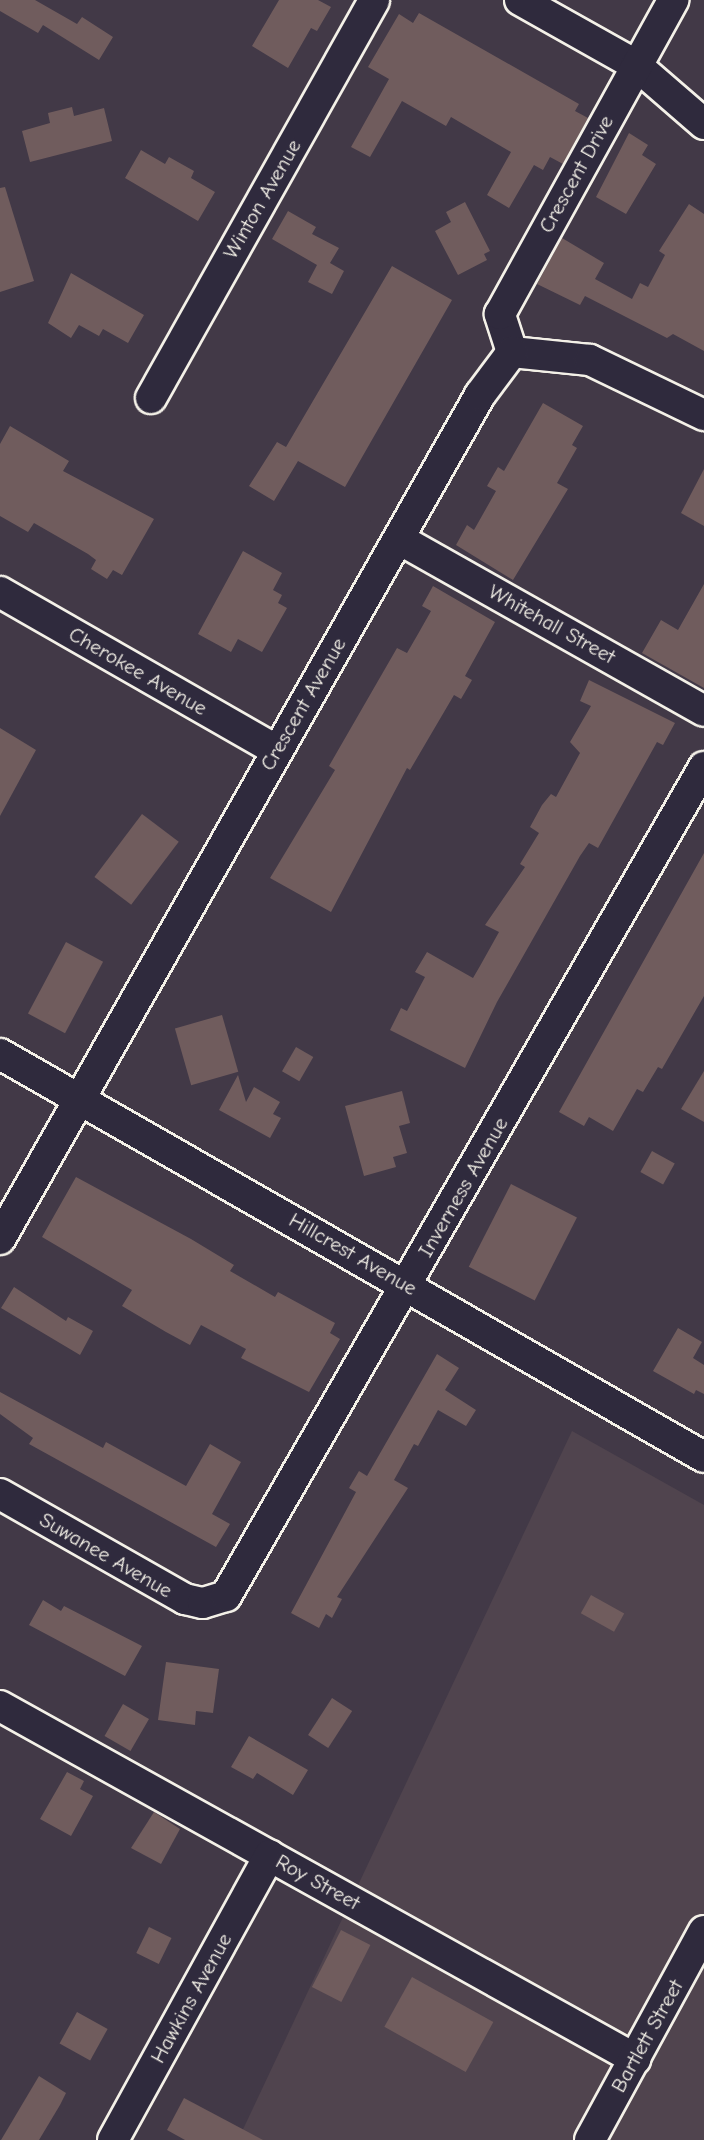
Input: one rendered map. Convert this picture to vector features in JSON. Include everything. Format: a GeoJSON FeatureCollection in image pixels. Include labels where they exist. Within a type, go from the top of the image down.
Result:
{"type":"FeatureCollection","features":[{"type":"Feature","properties":{"kind":"street","name":"Winton Avenue"},"geometry":{"type":"LineString","coordinates":[[151,398],[374,0]]}},
{"type":"Feature","properties":{"kind":"street"},"geometry":{"type":"LineString","coordinates":[[520,0],[636,65],[704,124]]}},
{"type":"Feature","properties":{"kind":"street","name":"Crescent Drive"},"geometry":{"type":"LineString","coordinates":[[512,352],[500,314],[673,0]]}},
{"type":"Feature","properties":{"kind":"street"},"geometry":{"type":"LineString","coordinates":[[512,352],[590,360],[704,415]]}},
{"type":"Feature","properties":{"kind":"street","name":"Crescent Avenue"},"geometry":{"type":"LineString","coordinates":[[0,1239],[480,395],[512,352]]}},
{"type":"Feature","properties":{"kind":"street","name":"Whitehall Street"},"geometry":{"type":"LineString","coordinates":[[399,539],[704,711]]}},
{"type":"Feature","properties":{"kind":"street","name":"Cherokee Avenue"},"geometry":{"type":"LineString","coordinates":[[0,592],[276,750]]}},
{"type":"Feature","properties":{"kind":"street","name":"Inverness Avenue"},"geometry":{"type":"LineString","coordinates":[[216,1602],[241,1576],[704,766]]}},
{"type":"Feature","properties":{"kind":"street","name":"Hillcrest Avenue"},"geometry":{"type":"LineString","coordinates":[[0,1054],[407,1283],[529,1360],[704,1457]]}},
{"type":"Feature","properties":{"kind":"street","name":"Suwanee Avenue"},"geometry":{"type":"LineString","coordinates":[[0,1494],[185,1600],[216,1602]]}},
{"type":"Feature","properties":{"kind":"street","name":"Roy Street"},"geometry":{"type":"LineString","coordinates":[[0,1706],[635,2059]]}},
{"type":"Feature","properties":{"kind":"street","name":"Hawkins Avenue"},"geometry":{"type":"LineString","coordinates":[[113,2140],[270,1855]]}},
{"type":"Feature","properties":{"kind":"street","name":"Bartlett Street"},"geometry":{"type":"LineString","coordinates":[[590,2140],[704,1931]]}},
{"type":"Feature","properties":{"kind":"shaded area"},"geometry":{"type":"Polygon","coordinates":[[[572,1431],[704,1505],[704,2140],[238,2140],[572,1431]]]}},
{"type":"Feature","properties":{"kind":"building"},"geometry":{"type":"Polygon","coordinates":[[[0,0],[35,0],[77,24],[82,17],[113,37],[99,60],[43,25],[38,33],[0,11],[0,0]]]}},
{"type":"Feature","properties":{"kind":"building"},"geometry":{"type":"Polygon","coordinates":[[[279,0],[318,0],[331,7],[317,31],[311,28],[288,68],[252,46],[279,0]]]}},
{"type":"Feature","properties":{"kind":"building"},"geometry":{"type":"Polygon","coordinates":[[[419,13],[579,104],[575,111],[588,118],[563,164],[550,157],[543,170],[534,165],[509,208],[487,195],[511,152],[451,117],[446,126],[402,101],[370,157],[351,147],[389,79],[368,67],[399,14],[413,23],[419,13]]]}},
{"type":"Feature","properties":{"kind":"building"},"geometry":{"type":"Polygon","coordinates":[[[72,107],[74,116],[104,108],[112,141],[30,162],[22,131],[50,123],[48,113],[72,107]]]}},
{"type":"Feature","properties":{"kind":"building"},"geometry":{"type":"Polygon","coordinates":[[[629,133],[648,145],[642,155],[656,164],[626,214],[596,197],[629,133]]]}},
{"type":"Feature","properties":{"kind":"building"},"geometry":{"type":"Polygon","coordinates":[[[141,150],[165,164],[169,157],[194,171],[191,178],[215,192],[198,221],[125,178],[141,150]]]}},
{"type":"Feature","properties":{"kind":"building"},"geometry":{"type":"Polygon","coordinates":[[[5,187],[34,281],[0,292],[0,188],[5,187]]]}},
{"type":"Feature","properties":{"kind":"building"},"geometry":{"type":"Polygon","coordinates":[[[465,202],[490,251],[484,254],[487,260],[458,275],[435,231],[451,222],[446,212],[465,202]]]}},
{"type":"Feature","properties":{"kind":"building"},"geometry":{"type":"Polygon","coordinates":[[[689,204],[704,214],[704,351],[673,334],[667,338],[585,296],[580,305],[537,284],[562,238],[604,263],[595,279],[632,299],[640,283],[648,287],[665,255],[659,251],[689,204]]]}},
{"type":"Feature","properties":{"kind":"building"},"geometry":{"type":"Polygon","coordinates":[[[288,211],[316,227],[312,234],[339,248],[330,263],[344,271],[332,294],[308,282],[317,265],[272,239],[288,211]]]}},
{"type":"Feature","properties":{"kind":"building"},"geometry":{"type":"Polygon","coordinates":[[[392,266],[452,300],[345,487],[298,461],[274,501],[249,486],[277,442],[286,447],[392,266]]]}},
{"type":"Feature","properties":{"kind":"building"},"geometry":{"type":"Polygon","coordinates":[[[71,273],[144,315],[128,343],[103,329],[99,336],[79,325],[71,338],[48,323],[71,273]]]}},
{"type":"Feature","properties":{"kind":"building"},"geometry":{"type":"Polygon","coordinates":[[[543,403],[583,426],[572,445],[577,448],[557,483],[568,489],[513,580],[456,545],[467,525],[474,530],[496,491],[487,486],[498,467],[504,471],[543,403]]]}},
{"type":"Feature","properties":{"kind":"building"},"geometry":{"type":"Polygon","coordinates":[[[10,426],[69,461],[63,471],[154,519],[122,575],[113,570],[107,579],[91,569],[96,560],[88,554],[34,523],[28,532],[0,516],[0,444],[10,426]]]}},
{"type":"Feature","properties":{"kind":"building"},"geometry":{"type":"Polygon","coordinates":[[[704,469],[704,526],[681,513],[704,469]]]}},
{"type":"Feature","properties":{"kind":"building"},"geometry":{"type":"Polygon","coordinates":[[[243,551],[282,573],[273,590],[282,595],[278,603],[287,608],[262,652],[238,639],[231,652],[198,634],[243,551]]]}},
{"type":"Feature","properties":{"kind":"building"},"geometry":{"type":"Polygon","coordinates":[[[704,584],[704,688],[642,653],[661,620],[678,630],[704,584]]]}},
{"type":"Feature","properties":{"kind":"building"},"geometry":{"type":"Polygon","coordinates":[[[433,586],[495,622],[465,676],[472,680],[461,699],[454,695],[410,770],[407,768],[331,912],[270,878],[335,770],[329,766],[397,648],[407,653],[431,611],[422,606],[433,586]]]}},
{"type":"Feature","properties":{"kind":"building"},"geometry":{"type":"Polygon","coordinates":[[[589,680],[675,723],[663,745],[657,742],[598,848],[589,843],[580,856],[497,1002],[465,1068],[390,1030],[401,1008],[407,1011],[425,977],[415,972],[427,952],[473,978],[480,966],[499,932],[485,925],[525,867],[520,864],[539,833],[530,827],[551,794],[556,797],[580,753],[570,742],[591,706],[580,701],[589,680]]]}},
{"type":"Feature","properties":{"kind":"building"},"geometry":{"type":"Polygon","coordinates":[[[0,728],[36,750],[0,816],[0,728]]]}},
{"type":"Feature","properties":{"kind":"building"},"geometry":{"type":"Polygon","coordinates":[[[142,814],[179,842],[131,905],[94,877],[142,814]]]}},
{"type":"Feature","properties":{"kind":"building"},"geometry":{"type":"Polygon","coordinates":[[[704,853],[704,996],[662,1069],[658,1067],[643,1092],[637,1089],[613,1131],[589,1117],[584,1126],[559,1112],[704,853]]]}},
{"type":"Feature","properties":{"kind":"building"},"geometry":{"type":"Polygon","coordinates":[[[66,942],[103,962],[65,1033],[28,1014],[66,942]]]}},
{"type":"Feature","properties":{"kind":"building"},"geometry":{"type":"Polygon","coordinates":[[[222,1015],[238,1072],[191,1085],[175,1029],[222,1015]]]}},
{"type":"Feature","properties":{"kind":"building"},"geometry":{"type":"Polygon","coordinates":[[[296,1047],[313,1057],[299,1081],[282,1071],[296,1047]]]}},
{"type":"Feature","properties":{"kind":"building"},"geometry":{"type":"Polygon","coordinates":[[[704,1071],[704,1122],[681,1109],[704,1071]]]}},
{"type":"Feature","properties":{"kind":"building"},"geometry":{"type":"Polygon","coordinates":[[[238,1075],[246,1102],[254,1087],[280,1102],[273,1114],[281,1118],[270,1138],[219,1110],[238,1075]]]}},
{"type":"Feature","properties":{"kind":"building"},"geometry":{"type":"Polygon","coordinates":[[[402,1091],[410,1123],[399,1126],[407,1153],[393,1157],[396,1167],[364,1176],[345,1106],[402,1091]]]}},
{"type":"Feature","properties":{"kind":"building"},"geometry":{"type":"Polygon","coordinates":[[[652,1151],[675,1164],[663,1185],[640,1172],[652,1151]]]}},
{"type":"Feature","properties":{"kind":"building"},"geometry":{"type":"Polygon","coordinates":[[[76,1177],[191,1239],[234,1265],[230,1271],[275,1297],[278,1292],[335,1323],[330,1333],[340,1339],[309,1392],[241,1358],[246,1349],[201,1325],[190,1345],[166,1332],[122,1306],[132,1290],[42,1237],[76,1177]]]}},
{"type":"Feature","properties":{"kind":"building"},"geometry":{"type":"Polygon","coordinates":[[[511,1184],[577,1218],[535,1300],[469,1267],[511,1184]]]}},
{"type":"Feature","properties":{"kind":"building"},"geometry":{"type":"Polygon","coordinates":[[[14,1287],[66,1321],[68,1317],[93,1331],[80,1355],[1,1308],[14,1287]]]}},
{"type":"Feature","properties":{"kind":"building"},"geometry":{"type":"Polygon","coordinates":[[[678,1328],[702,1342],[693,1358],[704,1365],[704,1394],[696,1390],[694,1394],[653,1371],[678,1328]]]}},
{"type":"Feature","properties":{"kind":"building"},"geometry":{"type":"Polygon","coordinates":[[[437,1354],[459,1368],[445,1390],[476,1410],[466,1426],[438,1410],[418,1446],[414,1444],[394,1480],[408,1488],[337,1597],[342,1599],[332,1618],[326,1614],[319,1628],[291,1613],[356,1492],[349,1488],[359,1471],[367,1476],[437,1354]]]}},
{"type":"Feature","properties":{"kind":"building"},"geometry":{"type":"Polygon","coordinates":[[[0,1392],[103,1448],[106,1442],[186,1486],[210,1444],[241,1462],[212,1514],[230,1524],[216,1547],[29,1444],[33,1438],[0,1414],[0,1392]]]}},
{"type":"Feature","properties":{"kind":"building"},"geometry":{"type":"Polygon","coordinates":[[[591,1595],[624,1613],[614,1632],[581,1613],[591,1595]]]}},
{"type":"Feature","properties":{"kind":"building"},"geometry":{"type":"Polygon","coordinates":[[[43,1600],[61,1611],[64,1606],[142,1646],[125,1676],[29,1625],[43,1600]]]}},
{"type":"Feature","properties":{"kind":"building"},"geometry":{"type":"Polygon","coordinates":[[[166,1662],[219,1669],[213,1713],[196,1711],[195,1725],[158,1720],[166,1662]]]}},
{"type":"Feature","properties":{"kind":"building"},"geometry":{"type":"Polygon","coordinates":[[[332,1698],[352,1711],[328,1748],[308,1735],[332,1698]]]}},
{"type":"Feature","properties":{"kind":"building"},"geometry":{"type":"Polygon","coordinates":[[[123,1704],[149,1719],[130,1751],[104,1736],[123,1704]]]}},
{"type":"Feature","properties":{"kind":"building"},"geometry":{"type":"Polygon","coordinates":[[[249,1736],[308,1770],[293,1795],[257,1773],[253,1779],[231,1767],[249,1736]]]}},
{"type":"Feature","properties":{"kind":"building"},"geometry":{"type":"Polygon","coordinates":[[[67,1772],[84,1781],[80,1789],[93,1796],[71,1836],[40,1819],[67,1772]]]}},
{"type":"Feature","properties":{"kind":"building"},"geometry":{"type":"Polygon","coordinates":[[[154,1812],[180,1829],[161,1864],[131,1848],[154,1812]]]}},
{"type":"Feature","properties":{"kind":"building"},"geometry":{"type":"Polygon","coordinates":[[[149,1927],[171,1938],[159,1964],[136,1953],[149,1927]]]}},
{"type":"Feature","properties":{"kind":"building"},"geometry":{"type":"Polygon","coordinates":[[[341,1930],[370,1945],[341,2002],[312,1987],[341,1930]]]}},
{"type":"Feature","properties":{"kind":"building"},"geometry":{"type":"Polygon","coordinates":[[[412,1977],[493,2022],[466,2072],[384,2027],[412,1977]]]}},
{"type":"Feature","properties":{"kind":"building"},"geometry":{"type":"Polygon","coordinates":[[[77,2012],[108,2029],[90,2060],[60,2043],[77,2012]]]}},
{"type":"Feature","properties":{"kind":"building"},"geometry":{"type":"Polygon","coordinates":[[[39,2076],[66,2093],[60,2105],[39,2140],[1,2140],[39,2076]]]}},
{"type":"Feature","properties":{"kind":"building"},"geometry":{"type":"Polygon","coordinates":[[[184,2098],[263,2140],[185,2140],[167,2130],[184,2098]]]}}]}
